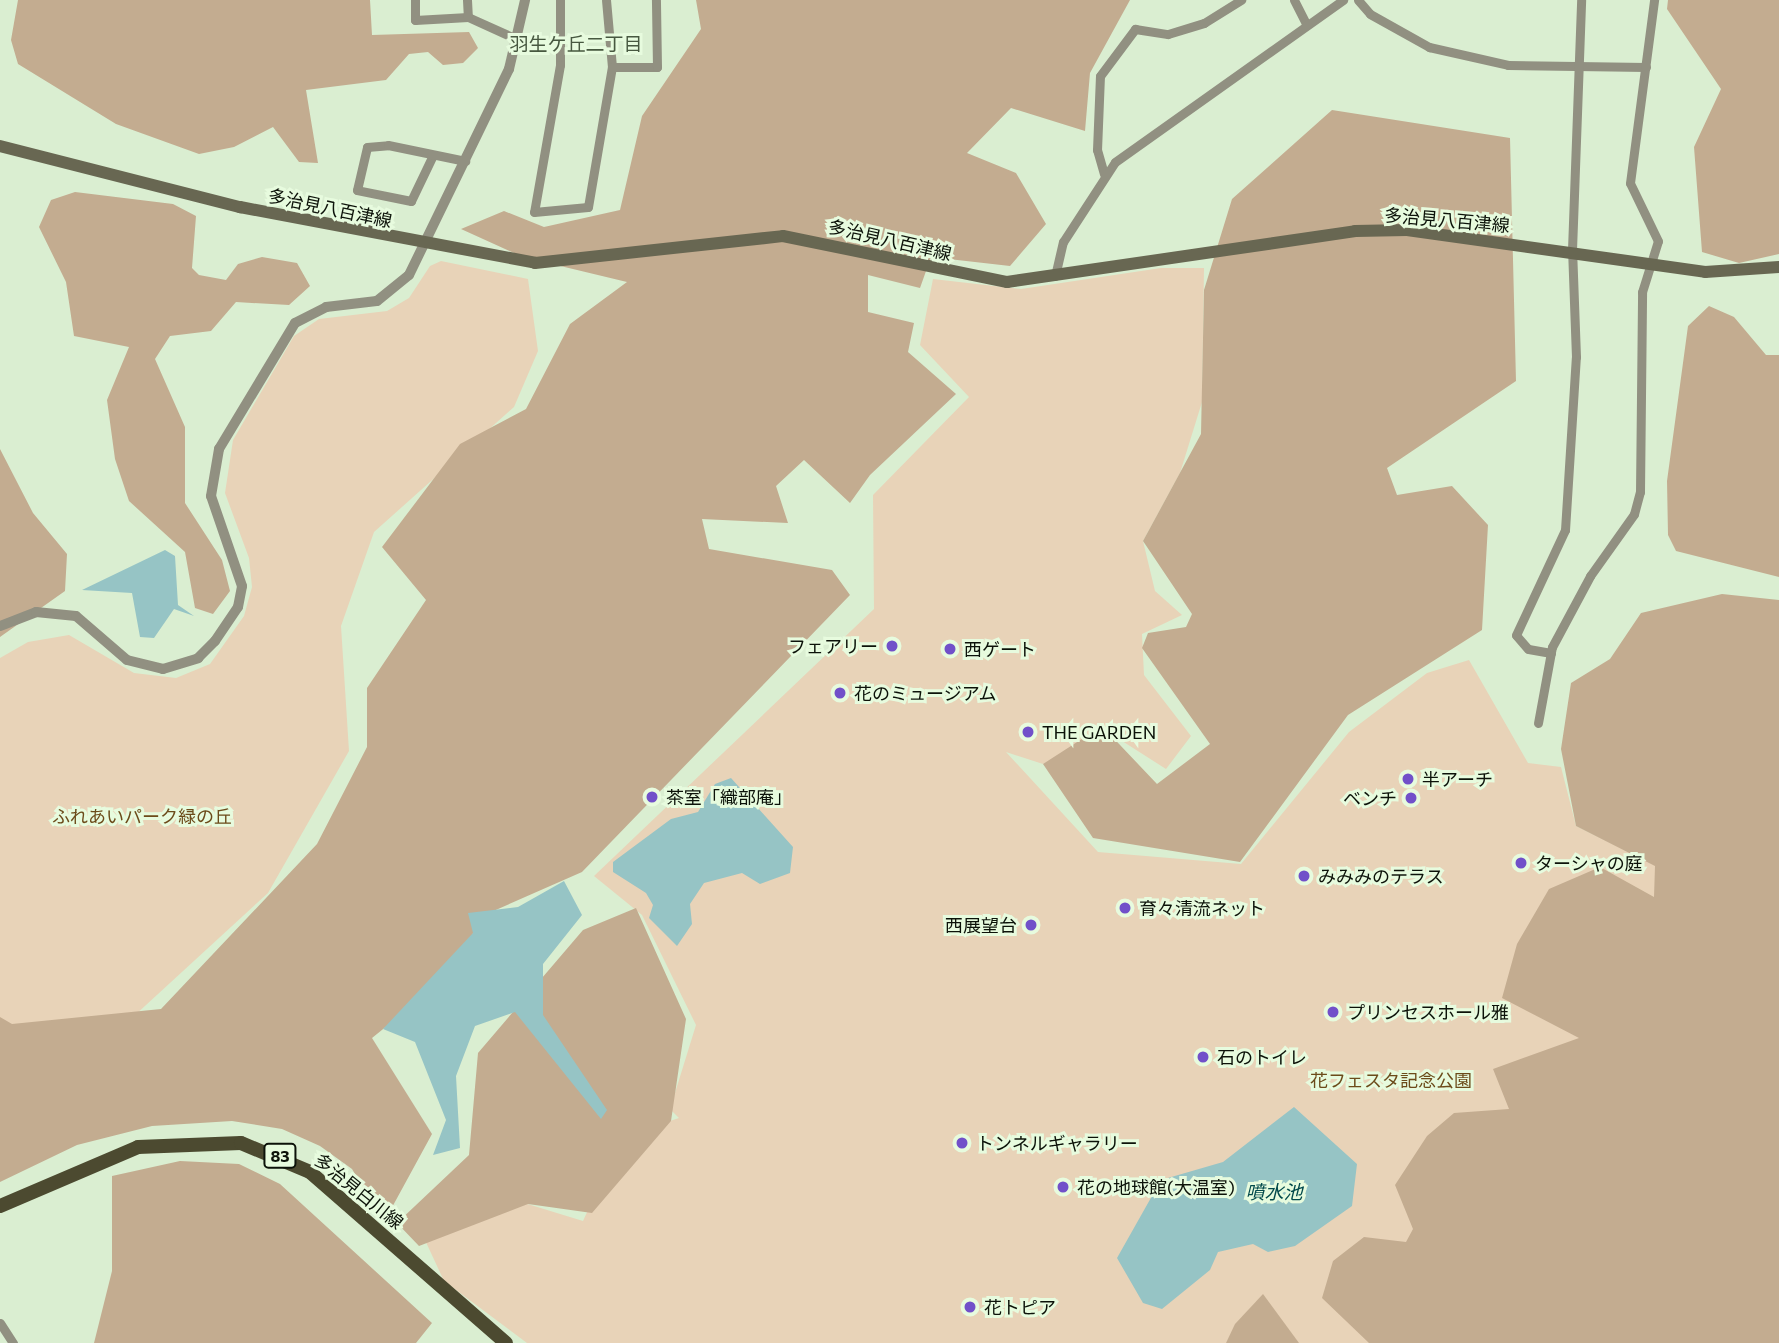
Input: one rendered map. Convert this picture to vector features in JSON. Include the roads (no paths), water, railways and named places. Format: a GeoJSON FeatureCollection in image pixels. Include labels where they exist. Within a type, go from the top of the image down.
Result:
{"type":"FeatureCollection","features":[{"type":"Feature","properties":{"kind":"main road","name":"多治見八百津線"},"geometry":{"type":"LineString","coordinates":[[0,146],[428,246],[553,264],[783,236],[1007,282],[1354,231],[1407,230],[1572,250],[1705,272],[1779,267]]}},
{"type":"Feature","properties":{"kind":"main road","name":"多治見白川線"},"geometry":{"type":"LineString","coordinates":[[0,1206],[138,1147],[241,1143],[310,1172],[506,1343]]}},
{"type":"Feature","properties":{"kind":"street"},"geometry":{"type":"LineString","coordinates":[[415,0],[415,20],[468,18],[519,40]]}},
{"type":"Feature","properties":{"kind":"street"},"geometry":{"type":"LineString","coordinates":[[467,0],[468,18]]}},
{"type":"Feature","properties":{"kind":"street"},"geometry":{"type":"LineString","coordinates":[[0,626],[36,612],[76,616],[127,660],[152,669],[183,666],[203,653],[226,627],[242,586],[211,496],[210,474],[225,439],[295,323],[326,307],[377,301],[392,292],[428,246],[519,40],[526,0]]}},
{"type":"Feature","properties":{"kind":"street"},"geometry":{"type":"LineString","coordinates":[[560,0],[560,65],[534,212],[588,206],[612,67],[606,0]]}},
{"type":"Feature","properties":{"kind":"street"},"geometry":{"type":"LineString","coordinates":[[612,67],[657,67],[656,0]]}},
{"type":"Feature","properties":{"kind":"street"},"geometry":{"type":"LineString","coordinates":[[1104,174],[1097,150],[1100,76],[1135,29],[1168,34],[1205,23],[1241,0]]}},
{"type":"Feature","properties":{"kind":"street"},"geometry":{"type":"LineString","coordinates":[[1294,0],[1307,25]]}},
{"type":"Feature","properties":{"kind":"street"},"geometry":{"type":"LineString","coordinates":[[1055,276],[1063,242],[1104,174],[1343,0]]}},
{"type":"Feature","properties":{"kind":"street"},"geometry":{"type":"LineString","coordinates":[[1358,0],[1370,15],[1429,47],[1508,65],[1646,67]]}},
{"type":"Feature","properties":{"kind":"street"},"geometry":{"type":"LineString","coordinates":[[1551,653],[1528,649],[1516,635],[1564,530],[1576,357],[1572,250],[1581,0]]}},
{"type":"Feature","properties":{"kind":"street"},"geometry":{"type":"LineString","coordinates":[[1538,723],[1551,653],[1590,576],[1634,514],[1640,492],[1642,292],[1653,265],[1656,230],[1630,183],[1654,0]]}},
{"type":"Feature","properties":{"kind":"street"},"geometry":{"type":"LineString","coordinates":[[433,155],[411,201],[357,190],[367,147],[433,155],[465,161]]}},
{"type":"Feature","properties":{"kind":"street"},"geometry":{"type":"LineString","coordinates":[[0,1324],[13,1343]]}},
{"type":"Feature","properties":{"kind":"water"},"geometry":{"type":"Polygon","coordinates":[[[165,550],[175,556],[178,605],[194,616],[174,609],[154,638],[140,637],[132,593],[82,590],[165,550]]]}},
{"type":"Feature","properties":{"kind":"water"},"geometry":{"type":"Polygon","coordinates":[[[731,778],[793,847],[790,873],[760,884],[742,873],[704,883],[690,904],[692,924],[677,946],[649,918],[653,905],[646,893],[613,872],[613,862],[671,819],[698,812],[715,784],[731,778]]]}},
{"type":"Feature","properties":{"kind":"water"},"geometry":{"type":"Polygon","coordinates":[[[564,881],[582,915],[543,964],[543,1015],[607,1110],[601,1119],[515,1012],[475,1026],[456,1076],[460,1148],[433,1155],[446,1120],[415,1042],[383,1029],[473,933],[468,913],[518,907],[564,881]]]}},
{"type":"Feature","properties":{"kind":"water","name":"噴水池"},"geometry":{"type":"Polygon","coordinates":[[[1294,1107],[1357,1164],[1352,1206],[1295,1246],[1268,1252],[1253,1244],[1218,1252],[1210,1270],[1162,1309],[1143,1303],[1117,1258],[1161,1180],[1223,1162],[1294,1107]]]}},
{"type":"Feature","properties":{"kind":"place","name":"フェアリー"},"geometry":{"type":"Point","coordinates":[892,646]}},
{"type":"Feature","properties":{"kind":"place","name":"西ゲート"},"geometry":{"type":"Point","coordinates":[950,649]}},
{"type":"Feature","properties":{"kind":"place","name":"花のミュージアム"},"geometry":{"type":"Point","coordinates":[840,693]}},
{"type":"Feature","properties":{"kind":"place","name":"THE GARDEN"},"geometry":{"type":"Point","coordinates":[1028,732]}},
{"type":"Feature","properties":{"kind":"place","name":"半アーチ"},"geometry":{"type":"Point","coordinates":[1408,779]}},
{"type":"Feature","properties":{"kind":"place","name":"茶室「織部庵」"},"geometry":{"type":"Point","coordinates":[652,797]}},
{"type":"Feature","properties":{"kind":"place","name":"ベンチ"},"geometry":{"type":"Point","coordinates":[1411,798]}},
{"type":"Feature","properties":{"kind":"place","name":"ターシャの庭"},"geometry":{"type":"Point","coordinates":[1521,863]}},
{"type":"Feature","properties":{"kind":"place","name":"みみみのテラス"},"geometry":{"type":"Point","coordinates":[1304,876]}},
{"type":"Feature","properties":{"kind":"place","name":"育々清流ネット"},"geometry":{"type":"Point","coordinates":[1125,908]}},
{"type":"Feature","properties":{"kind":"place","name":"西展望台"},"geometry":{"type":"Point","coordinates":[1031,925]}},
{"type":"Feature","properties":{"kind":"place","name":"プリンセスホール雅"},"geometry":{"type":"Point","coordinates":[1333,1012]}},
{"type":"Feature","properties":{"kind":"place","name":"石のトイレ"},"geometry":{"type":"Point","coordinates":[1203,1057]}},
{"type":"Feature","properties":{"kind":"place","name":"トンネルギャラリー"},"geometry":{"type":"Point","coordinates":[962,1143]}},
{"type":"Feature","properties":{"kind":"place","name":"花の地球館(大温室)"},"geometry":{"type":"Point","coordinates":[1063,1187]}},
{"type":"Feature","properties":{"kind":"place","name":"花トピア"},"geometry":{"type":"Point","coordinates":[970,1307]}},
{"type":"Feature","properties":{"kind":"district","name":"羽生ケ丘二丁目"},"geometry":{"type":"Point","coordinates":[576,44]}},
{"type":"Feature","properties":{"kind":"park label","name":"ふれあいパーク緑の丘"},"geometry":{"type":"Point","coordinates":[142,816]}},
{"type":"Feature","properties":{"kind":"park label","name":"花フェスタ記念公園"},"geometry":{"type":"Point","coordinates":[1391,1080]}}]}
